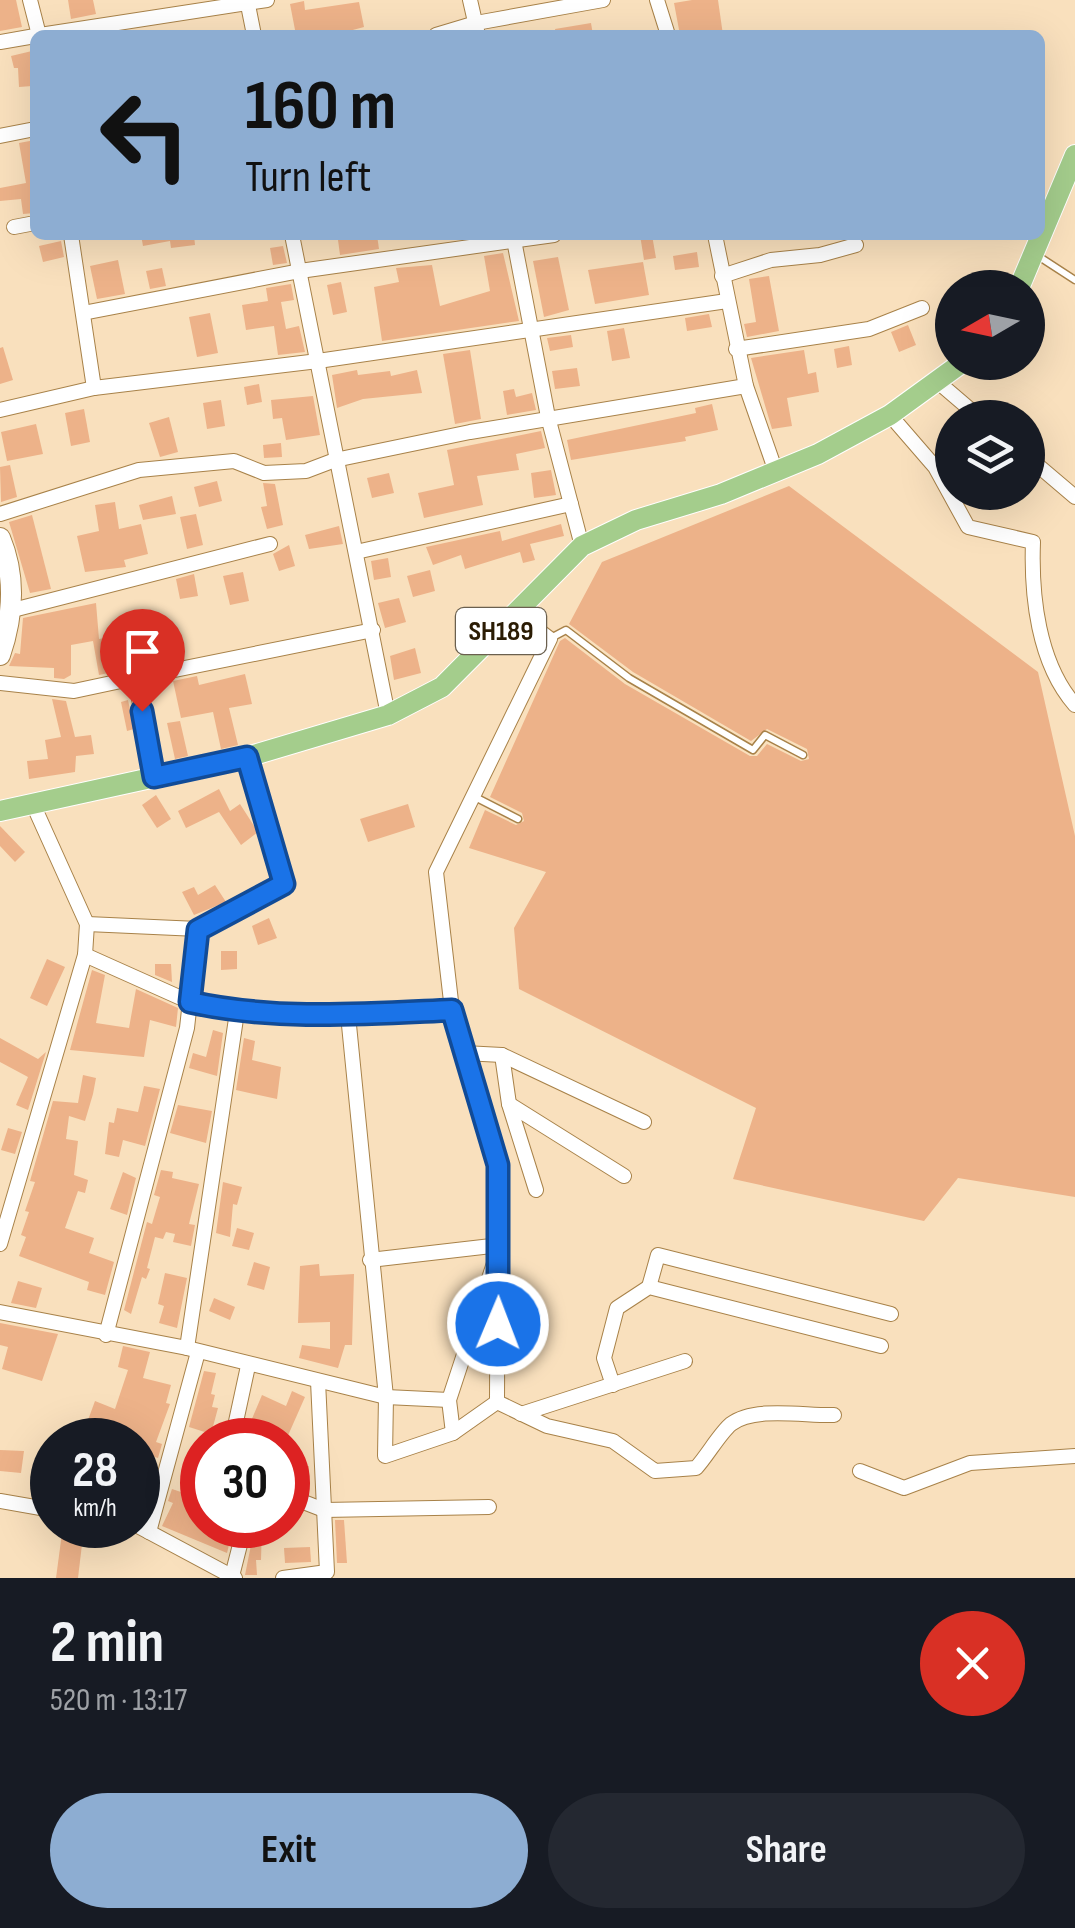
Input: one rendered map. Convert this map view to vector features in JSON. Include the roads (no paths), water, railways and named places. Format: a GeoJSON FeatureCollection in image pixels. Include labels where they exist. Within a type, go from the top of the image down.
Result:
{"type":"FeatureCollection","features":[{"type":"Feature","properties":{"kind":"main road"},"geometry":{"type":"LineString","coordinates":[[1045,226],[1075,155]]}},
{"type":"Feature","properties":{"kind":"main road"},"geometry":{"type":"LineString","coordinates":[[1026,270],[1039,240]]}},
{"type":"Feature","properties":{"kind":"main road","name":"SH189"},"geometry":{"type":"LineString","coordinates":[[0,811],[247,757],[388,716],[442,687],[582,546],[636,520],[776,472],[890,415],[940,380]]}},
{"type":"Feature","properties":{"kind":"main road"},"geometry":{"type":"LineString","coordinates":[[0,538],[8,558],[1,652]]}},
{"type":"Feature","properties":{"kind":"street"},"geometry":{"type":"LineString","coordinates":[[30,0],[37,30]]}},
{"type":"Feature","properties":{"kind":"street"},"geometry":{"type":"LineString","coordinates":[[70,30],[266,0]]}},
{"type":"Feature","properties":{"kind":"street"},"geometry":{"type":"LineString","coordinates":[[470,0],[477,29],[604,0]]}},
{"type":"Feature","properties":{"kind":"street"},"geometry":{"type":"LineString","coordinates":[[657,0],[666,30]]}},
{"type":"Feature","properties":{"kind":"street"},"geometry":{"type":"LineString","coordinates":[[248,2],[253,30]]}},
{"type":"Feature","properties":{"kind":"street"},"geometry":{"type":"LineString","coordinates":[[0,42],[30,36]]}},
{"type":"Feature","properties":{"kind":"street"},"geometry":{"type":"LineString","coordinates":[[0,136],[30,130]]}},
{"type":"Feature","properties":{"kind":"street"},"geometry":{"type":"LineString","coordinates":[[14,227],[30,225]]}},
{"type":"Feature","properties":{"kind":"street"},"geometry":{"type":"LineString","coordinates":[[72,240],[94,388]]}},
{"type":"Feature","properties":{"kind":"street"},"geometry":{"type":"LineString","coordinates":[[293,240],[388,716]]}},
{"type":"Feature","properties":{"kind":"street"},"geometry":{"type":"LineString","coordinates":[[83,313],[300,272],[501,240]]}},
{"type":"Feature","properties":{"kind":"street"},"geometry":{"type":"LineString","coordinates":[[514,240],[548,417],[582,546]]}},
{"type":"Feature","properties":{"kind":"street"},"geometry":{"type":"LineString","coordinates":[[716,240],[736,349],[776,472]]}},
{"type":"Feature","properties":{"kind":"street"},"geometry":{"type":"LineString","coordinates":[[722,276],[771,260],[820,255],[856,245]]}},
{"type":"Feature","properties":{"kind":"street"},"geometry":{"type":"LineString","coordinates":[[0,410],[94,388],[318,361],[726,301]]}},
{"type":"Feature","properties":{"kind":"street"},"geometry":{"type":"LineString","coordinates":[[736,349],[868,328],[922,308]]}},
{"type":"Feature","properties":{"kind":"street"},"geometry":{"type":"LineString","coordinates":[[938,382],[959,400]]}},
{"type":"Feature","properties":{"kind":"street"},"geometry":{"type":"LineString","coordinates":[[0,514],[139,470],[234,461],[264,473],[306,471],[335,460],[548,417],[746,386]]}},
{"type":"Feature","properties":{"kind":"street"},"geometry":{"type":"LineString","coordinates":[[890,415],[935,467],[968,527],[1033,542],[1032,586],[1048,653],[1075,704]]}},
{"type":"Feature","properties":{"kind":"street"},"geometry":{"type":"LineString","coordinates":[[1045,471],[1075,497]]}},
{"type":"Feature","properties":{"kind":"street"},"geometry":{"type":"LineString","coordinates":[[356,552],[571,504]]}},
{"type":"Feature","properties":{"kind":"street"},"geometry":{"type":"LineString","coordinates":[[7,595],[270,544]]}},
{"type":"Feature","properties":{"kind":"street"},"geometry":{"type":"LineString","coordinates":[[497,1402],[498,1165],[452,1010],[436,872],[550,638],[518,614]]}},
{"type":"Feature","properties":{"kind":"street"},"geometry":{"type":"LineString","coordinates":[[0,683],[74,691],[373,630]]}},
{"type":"Feature","properties":{"kind":"street"},"geometry":{"type":"LineString","coordinates":[[135,678],[154,777]]}},
{"type":"Feature","properties":{"kind":"street"},"geometry":{"type":"LineString","coordinates":[[87,924],[198,930],[284,884],[247,757]]}},
{"type":"Feature","properties":{"kind":"street"},"geometry":{"type":"LineString","coordinates":[[0,1244],[85,955],[87,924],[32,802]]}},
{"type":"Feature","properties":{"kind":"street"},"geometry":{"type":"LineString","coordinates":[[106,1335],[190,1002],[198,930]]}},
{"type":"Feature","properties":{"kind":"street"},"geometry":{"type":"LineString","coordinates":[[85,955],[190,1002],[237,1012],[348,1015],[452,1010]]}},
{"type":"Feature","properties":{"kind":"street"},"geometry":{"type":"LineString","coordinates":[[160,1465],[192,1350],[237,1012]]}},
{"type":"Feature","properties":{"kind":"street"},"geometry":{"type":"LineString","coordinates":[[348,1015],[386,1397],[385,1456],[452,1434],[497,1402]]}},
{"type":"Feature","properties":{"kind":"street"},"geometry":{"type":"LineString","coordinates":[[464,1053],[502,1055],[644,1122]]}},
{"type":"Feature","properties":{"kind":"street"},"geometry":{"type":"LineString","coordinates":[[502,1055],[509,1104],[536,1190]]}},
{"type":"Feature","properties":{"kind":"street"},"geometry":{"type":"LineString","coordinates":[[509,1104],[624,1176]]}},
{"type":"Feature","properties":{"kind":"street"},"geometry":{"type":"LineString","coordinates":[[370,1260],[500,1245]]}},
{"type":"Feature","properties":{"kind":"street"},"geometry":{"type":"LineString","coordinates":[[452,1434],[449,1400],[500,1245]]}},
{"type":"Feature","properties":{"kind":"street"},"geometry":{"type":"LineString","coordinates":[[613,1384],[604,1358],[618,1308],[649,1287],[658,1255],[890,1314]]}},
{"type":"Feature","properties":{"kind":"street"},"geometry":{"type":"LineString","coordinates":[[649,1287],[881,1346]]}},
{"type":"Feature","properties":{"kind":"street"},"geometry":{"type":"LineString","coordinates":[[0,1312],[192,1350],[386,1397],[449,1400]]}},
{"type":"Feature","properties":{"kind":"street"},"geometry":{"type":"LineString","coordinates":[[522,1414],[685,1361]]}},
{"type":"Feature","properties":{"kind":"street"},"geometry":{"type":"LineString","coordinates":[[237,1418],[248,1366]]}},
{"type":"Feature","properties":{"kind":"street"},"geometry":{"type":"LineString","coordinates":[[283,1578],[327,1572],[318,1381]]}},
{"type":"Feature","properties":{"kind":"street"},"geometry":{"type":"LineString","coordinates":[[497,1402],[547,1426],[613,1441],[656,1471],[696,1468],[720,1442],[726,1427],[744,1416],[834,1415]]}},
{"type":"Feature","properties":{"kind":"street"},"geometry":{"type":"LineString","coordinates":[[860,1471],[904,1488],[970,1463],[1075,1456]]}},
{"type":"Feature","properties":{"kind":"street"},"geometry":{"type":"LineString","coordinates":[[0,1501],[30,1506]]}},
{"type":"Feature","properties":{"kind":"street"},"geometry":{"type":"LineString","coordinates":[[310,1505],[324,1510],[489,1507]]}},
{"type":"Feature","properties":{"kind":"street"},"geometry":{"type":"LineString","coordinates":[[160,1538],[234,1577],[241,1548]]}},
{"type":"Feature","properties":{"kind":"lane"},"geometry":{"type":"LineString","coordinates":[[1034,252],[1075,280]]}},
{"type":"Feature","properties":{"kind":"lane"},"geometry":{"type":"LineString","coordinates":[[550,638],[566,630],[628,678],[753,750],[765,735],[803,756]]}},
{"type":"Feature","properties":{"kind":"lane"},"geometry":{"type":"LineString","coordinates":[[472,796],[518,819]]}}]}
